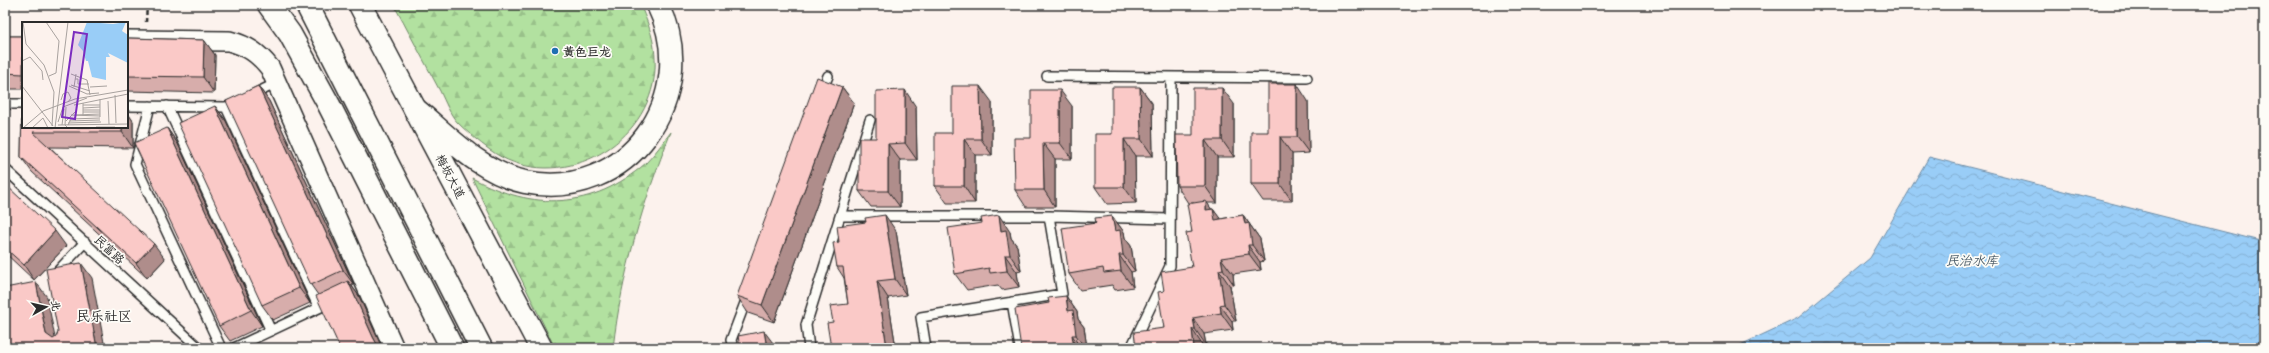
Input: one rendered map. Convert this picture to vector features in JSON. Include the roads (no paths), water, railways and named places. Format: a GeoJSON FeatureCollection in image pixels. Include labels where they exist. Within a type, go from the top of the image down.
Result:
{"type":"FeatureCollection","features":[{"type":"Feature","properties":{"kind":"main road"},"geometry":{"type":"LineString","coordinates":[[269,5],[290,34],[329,105],[452,348]]}},
{"type":"Feature","properties":{"kind":"main road"},"geometry":{"type":"LineString","coordinates":[[307,5],[481,348]]}},
{"type":"Feature","properties":{"kind":"main road","name":"梅坂大道"},"geometry":{"type":"LineString","coordinates":[[360,5],[541,348]]}},
{"type":"Feature","properties":{"kind":"main road"},"geometry":{"type":"LineString","coordinates":[[415,109],[482,164],[503,176],[525,182],[549,185],[573,182],[596,176],[617,164],[635,150],[650,131],[662,111],[669,88],[672,64],[670,40],[664,17],[658,5]]}},
{"type":"Feature","properties":{"kind":"street"},"geometry":{"type":"LineString","coordinates":[[128,40],[229,41],[245,46],[259,55],[270,68],[277,83],[363,288],[394,348]]}},
{"type":"Feature","properties":{"kind":"lane"},"geometry":{"type":"LineString","coordinates":[[820,98],[828,76]]}},
{"type":"Feature","properties":{"kind":"lane"},"geometry":{"type":"LineString","coordinates":[[1047,76],[1307,78]]}},
{"type":"Feature","properties":{"kind":"lane"},"geometry":{"type":"LineString","coordinates":[[1131,348],[1170,266],[1171,78]]}},
{"type":"Feature","properties":{"kind":"lane"},"geometry":{"type":"LineString","coordinates":[[128,106],[226,107],[277,83]]}},
{"type":"Feature","properties":{"kind":"lane"},"geometry":{"type":"LineString","coordinates":[[5,104],[22,104]]}},
{"type":"Feature","properties":{"kind":"lane"},"geometry":{"type":"LineString","coordinates":[[150,106],[135,164],[221,348]]}},
{"type":"Feature","properties":{"kind":"lane"},"geometry":{"type":"LineString","coordinates":[[167,106],[271,331]]}},
{"type":"Feature","properties":{"kind":"lane"},"geometry":{"type":"LineString","coordinates":[[226,107],[319,308]]}},
{"type":"Feature","properties":{"kind":"lane"},"geometry":{"type":"LineString","coordinates":[[809,348],[806,325],[870,120]]}},
{"type":"Feature","properties":{"kind":"lane","name":"民富路"},"geometry":{"type":"LineString","coordinates":[[5,168],[199,348]]}},
{"type":"Feature","properties":{"kind":"lane"},"geometry":{"type":"LineString","coordinates":[[840,216],[1049,216],[1170,219]]}},
{"type":"Feature","properties":{"kind":"lane"},"geometry":{"type":"LineString","coordinates":[[926,348],[921,317],[1062,294],[1049,216]]}},
{"type":"Feature","properties":{"kind":"lane"},"geometry":{"type":"LineString","coordinates":[[50,280],[85,242]]}},
{"type":"Feature","properties":{"kind":"lane"},"geometry":{"type":"LineString","coordinates":[[733,348],[731,340],[750,289]]}},
{"type":"Feature","properties":{"kind":"lane"},"geometry":{"type":"LineString","coordinates":[[234,348],[333,302]]}},
{"type":"Feature","properties":{"kind":"lane"},"geometry":{"type":"LineString","coordinates":[[1012,302],[1020,348]]}},
{"type":"Feature","properties":{"kind":"water","name":"民治水库"},"geometry":{"type":"Polygon","coordinates":[[[1929,157],[2264,242],[2264,348],[1734,348],[1798,318],[1870,258],[1929,157]]]}},
{"type":"Feature","properties":{"kind":"place","name":"黄色巨龙"},"geometry":{"type":"Point","coordinates":[555,51]}},
{"type":"Feature","properties":{"kind":"district","name":"民乐社区"},"geometry":{"type":"Point","coordinates":[104,315]}}]}
